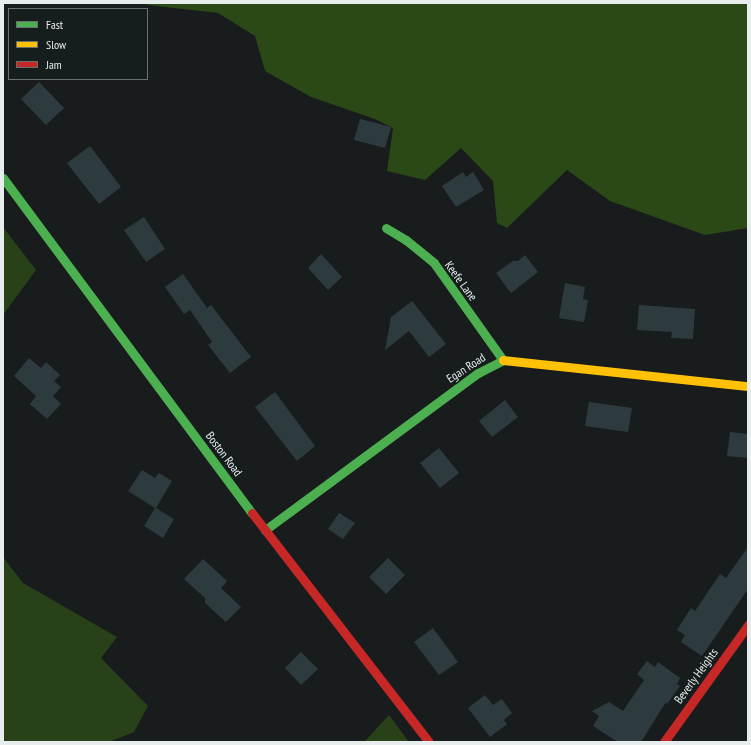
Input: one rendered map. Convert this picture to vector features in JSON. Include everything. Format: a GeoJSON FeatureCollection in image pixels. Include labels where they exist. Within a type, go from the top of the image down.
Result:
{"type":"FeatureCollection","features":[{"type":"Feature","properties":{"kind":"street","name":"Boston Road"},"geometry":{"type":"LineString","coordinates":[[3,178],[265,530],[429,742]]}},
{"type":"Feature","properties":{"kind":"street","name":"Keefe Lane"},"geometry":{"type":"LineString","coordinates":[[386,228],[410,243],[434,263],[503,360]]}},
{"type":"Feature","properties":{"kind":"street","name":"Egan Road"},"geometry":{"type":"LineString","coordinates":[[265,530],[478,373],[503,360],[516,360],[748,386]]}},
{"type":"Feature","properties":{"kind":"street","name":"Beverly Heights"},"geometry":{"type":"LineString","coordinates":[[664,742],[748,625]]}},
{"type":"Feature","properties":{"kind":"green space"},"geometry":{"type":"Polygon","coordinates":[[[146,3],[748,3],[748,228],[705,235],[610,201],[567,170],[507,228],[497,223],[493,181],[461,148],[425,180],[387,171],[393,128],[375,119],[311,97],[265,71],[255,36],[218,13],[148,5],[146,3]]]}},
{"type":"Feature","properties":{"kind":"green space"},"geometry":{"type":"Polygon","coordinates":[[[3,227],[36,270],[3,315],[3,227]]]}},
{"type":"Feature","properties":{"kind":"green space"},"geometry":{"type":"Polygon","coordinates":[[[3,557],[23,583],[117,637],[101,658],[148,706],[134,732],[109,742],[3,742],[3,557]]]}},
{"type":"Feature","properties":{"kind":"green space"},"geometry":{"type":"Polygon","coordinates":[[[389,715],[409,742],[364,742],[389,715]]]}},
{"type":"Feature","properties":{"kind":"building"},"geometry":{"type":"Polygon","coordinates":[[[39,82],[64,108],[46,125],[21,99],[39,82]]]}},
{"type":"Feature","properties":{"kind":"building"},"geometry":{"type":"Polygon","coordinates":[[[360,119],[391,127],[385,148],[354,140],[360,119]]]}},
{"type":"Feature","properties":{"kind":"building"},"geometry":{"type":"Polygon","coordinates":[[[90,146],[121,187],[99,204],[67,163],[90,146]]]}},
{"type":"Feature","properties":{"kind":"building"},"geometry":{"type":"Polygon","coordinates":[[[463,172],[466,177],[473,172],[484,190],[456,207],[442,186],[463,172]]]}},
{"type":"Feature","properties":{"kind":"building"},"geometry":{"type":"Polygon","coordinates":[[[144,217],[165,249],[146,262],[124,230],[144,217]]]}},
{"type":"Feature","properties":{"kind":"building"},"geometry":{"type":"Polygon","coordinates":[[[321,254],[342,277],[328,290],[308,268],[321,254]]]}},
{"type":"Feature","properties":{"kind":"building"},"geometry":{"type":"Polygon","coordinates":[[[525,255],[538,272],[511,293],[496,273],[513,261],[518,261],[525,255]]]}},
{"type":"Feature","properties":{"kind":"building"},"geometry":{"type":"Polygon","coordinates":[[[183,274],[207,308],[211,305],[251,357],[230,373],[208,345],[212,342],[190,310],[184,314],[165,287],[183,274]]]}},
{"type":"Feature","properties":{"kind":"building"},"geometry":{"type":"Polygon","coordinates":[[[565,283],[585,287],[583,299],[588,300],[584,322],[559,318],[565,283]]]}},
{"type":"Feature","properties":{"kind":"building"},"geometry":{"type":"Polygon","coordinates":[[[412,301],[446,344],[429,357],[409,331],[385,350],[391,317],[412,301]]]}},
{"type":"Feature","properties":{"kind":"building"},"geometry":{"type":"Polygon","coordinates":[[[639,305],[695,309],[693,339],[671,338],[672,332],[637,330],[639,305]]]}},
{"type":"Feature","properties":{"kind":"building"},"geometry":{"type":"Polygon","coordinates":[[[29,358],[41,368],[46,362],[60,375],[54,381],[61,387],[53,396],[61,404],[47,419],[30,404],[36,396],[14,376],[29,358]]]}},
{"type":"Feature","properties":{"kind":"building"},"geometry":{"type":"Polygon","coordinates":[[[275,392],[315,446],[297,461],[255,407],[275,392]]]}},
{"type":"Feature","properties":{"kind":"building"},"geometry":{"type":"Polygon","coordinates":[[[505,400],[518,417],[492,437],[479,421],[505,400]]]}},
{"type":"Feature","properties":{"kind":"building"},"geometry":{"type":"Polygon","coordinates":[[[589,402],[632,408],[628,432],[585,426],[589,402]]]}},
{"type":"Feature","properties":{"kind":"building"},"geometry":{"type":"Polygon","coordinates":[[[730,432],[748,434],[748,458],[727,456],[730,432]]]}},
{"type":"Feature","properties":{"kind":"building"},"geometry":{"type":"Polygon","coordinates":[[[439,448],[459,473],[440,488],[420,463],[439,448]]]}},
{"type":"Feature","properties":{"kind":"building"},"geometry":{"type":"Polygon","coordinates":[[[142,470],[155,478],[159,473],[172,481],[156,508],[174,519],[163,538],[144,526],[155,508],[128,491],[142,470]]]}},
{"type":"Feature","properties":{"kind":"building"},"geometry":{"type":"Polygon","coordinates":[[[339,513],[355,523],[343,539],[328,529],[339,513]]]}},
{"type":"Feature","properties":{"kind":"building"},"geometry":{"type":"Polygon","coordinates":[[[748,547],[748,589],[702,656],[681,642],[685,635],[677,630],[691,608],[695,611],[720,574],[726,578],[748,547]]]}},
{"type":"Feature","properties":{"kind":"building"},"geometry":{"type":"Polygon","coordinates":[[[388,558],[405,575],[386,594],[369,577],[388,558]]]}},
{"type":"Feature","properties":{"kind":"building"},"geometry":{"type":"Polygon","coordinates":[[[203,559],[227,581],[221,588],[241,607],[226,622],[205,603],[205,598],[184,579],[203,559]]]}},
{"type":"Feature","properties":{"kind":"building"},"geometry":{"type":"Polygon","coordinates":[[[433,628],[458,662],[439,675],[414,642],[433,628]]]}},
{"type":"Feature","properties":{"kind":"building"},"geometry":{"type":"Polygon","coordinates":[[[301,652],[318,669],[301,685],[285,668],[301,652]]]}},
{"type":"Feature","properties":{"kind":"building"},"geometry":{"type":"Polygon","coordinates":[[[647,661],[655,667],[658,662],[680,678],[677,684],[680,686],[667,704],[666,702],[641,742],[618,742],[593,726],[599,716],[592,711],[609,702],[623,711],[644,680],[637,674],[647,661]]]}},
{"type":"Feature","properties":{"kind":"building"},"geometry":{"type":"Polygon","coordinates":[[[485,695],[493,705],[502,699],[512,713],[504,720],[507,724],[490,737],[468,708],[485,695]]]}},
{"type":"Feature","properties":{"kind":"traffic: fast"},"geometry":{"type":"LineString","coordinates":[[3,178],[252,513]]}},
{"type":"Feature","properties":{"kind":"traffic: fast"},"geometry":{"type":"LineString","coordinates":[[386,228],[406,240],[434,263],[503,360]]}},
{"type":"Feature","properties":{"kind":"traffic: fast"},"geometry":{"type":"LineString","coordinates":[[265,530],[478,373],[503,360]]}},
{"type":"Feature","properties":{"kind":"traffic: slow"},"geometry":{"type":"LineString","coordinates":[[503,360],[748,386]]}},
{"type":"Feature","properties":{"kind":"traffic: jam"},"geometry":{"type":"LineString","coordinates":[[252,513],[429,742]]}},
{"type":"Feature","properties":{"kind":"traffic: jam"},"geometry":{"type":"LineString","coordinates":[[664,742],[748,625]]}}]}
